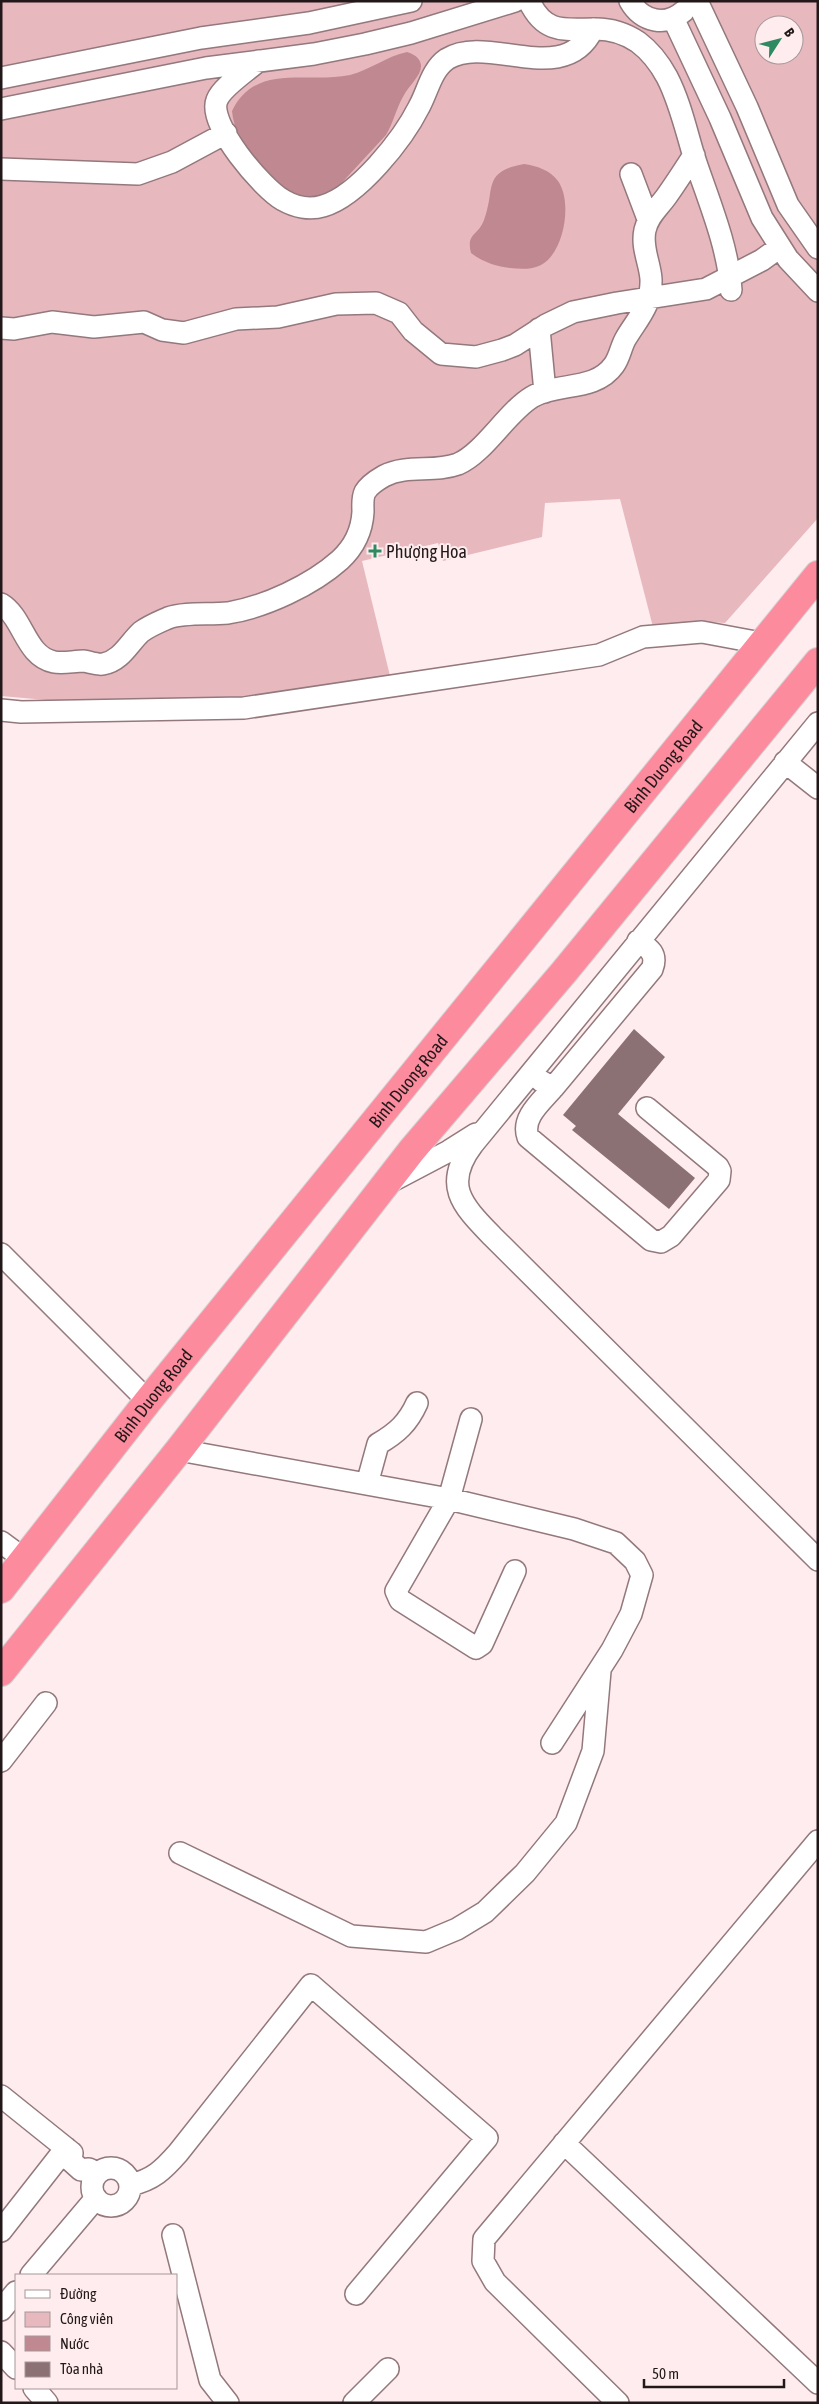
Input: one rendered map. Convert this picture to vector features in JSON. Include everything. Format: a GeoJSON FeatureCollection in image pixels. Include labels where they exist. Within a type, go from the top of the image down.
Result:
{"type":"FeatureCollection","features":[{"type":"Feature","properties":{"kind":"highway","name":"Binh Duong Road"},"geometry":{"type":"LineString","coordinates":[[1,1589],[148,1401],[818,575]]}},
{"type":"Feature","properties":{"kind":"highway"},"geometry":{"type":"LineString","coordinates":[[1,1672],[179,1450],[383,1187],[564,972],[818,662]]}},
{"type":"Feature","properties":{"kind":"street"},"geometry":{"type":"LineString","coordinates":[[1,78],[201,38],[325,20],[411,1]]}},
{"type":"Feature","properties":{"kind":"street"},"geometry":{"type":"LineString","coordinates":[[1,109],[206,68],[365,44],[411,33],[515,1]]}},
{"type":"Feature","properties":{"kind":"street"},"geometry":{"type":"LineString","coordinates":[[529,1],[537,15],[554,27],[574,31],[593,29],[617,32],[639,43],[649,51],[672,88],[727,259],[731,284]]}},
{"type":"Feature","properties":{"kind":"street"},"geometry":{"type":"LineString","coordinates":[[630,1],[640,14],[648,18],[665,21],[684,11],[690,1]]}},
{"type":"Feature","properties":{"kind":"street"},"geometry":{"type":"LineString","coordinates":[[697,1],[748,107],[788,205],[818,248]]}},
{"type":"Feature","properties":{"kind":"street"},"geometry":{"type":"LineString","coordinates":[[673,18],[720,118],[753,200],[780,247],[818,291]]}},
{"type":"Feature","properties":{"kind":"street"},"geometry":{"type":"LineString","coordinates":[[258,61],[223,91],[217,99],[216,110],[240,158],[263,184],[281,199],[300,206],[321,207],[335,201],[385,158],[412,120],[437,69],[449,58],[470,52],[554,58],[571,52],[585,40],[593,29]]}},
{"type":"Feature","properties":{"kind":"street"},"geometry":{"type":"LineString","coordinates":[[1,169],[138,174],[172,162],[226,133]]}},
{"type":"Feature","properties":{"kind":"street"},"geometry":{"type":"LineString","coordinates":[[1,604],[14,615],[28,642],[46,660],[61,663],[82,661],[100,664],[118,657],[141,633],[170,618],[232,612],[276,598],[320,574],[348,552],[360,532],[364,494],[371,485],[389,474],[400,471],[445,467],[463,461],[525,402],[545,392],[587,383],[609,371],[620,355],[625,338],[640,318],[649,298],[651,278],[644,242],[648,219],[665,198],[694,155]]}},
{"type":"Feature","properties":{"kind":"street"},"geometry":{"type":"LineString","coordinates":[[631,174],[648,219]]}},
{"type":"Feature","properties":{"kind":"street"},"geometry":{"type":"LineString","coordinates":[[1,328],[14,328],[52,322],[100,327],[144,322],[162,330],[184,334],[236,319],[278,317],[336,304],[376,303],[392,308],[399,313],[413,331],[441,354],[464,357],[502,350],[573,312],[731,284],[780,247]]}},
{"type":"Feature","properties":{"kind":"street"},"geometry":{"type":"LineString","coordinates":[[540,329],[545,392]]}},
{"type":"Feature","properties":{"kind":"street"},"geometry":{"type":"LineString","coordinates":[[1,710],[21,712],[244,708],[599,655],[643,637],[702,632],[761,643]]}},
{"type":"Feature","properties":{"kind":"street"},"geometry":{"type":"LineString","coordinates":[[818,723],[492,1120],[468,1151],[461,1165],[458,1188],[467,1210],[818,1560]]}},
{"type":"Feature","properties":{"kind":"street"},"geometry":{"type":"LineString","coordinates":[[786,762],[818,788]]}},
{"type":"Feature","properties":{"kind":"street"},"geometry":{"type":"LineString","coordinates":[[638,941],[649,948],[653,954],[652,969],[529,1117],[525,1130],[528,1137],[652,1240],[661,1242],[671,1236],[718,1180],[720,1171],[718,1166],[647,1108]]}},
{"type":"Feature","properties":{"kind":"street"},"geometry":{"type":"LineString","coordinates":[[530,1074],[553,1088]]}},
{"type":"Feature","properties":{"kind":"street"},"geometry":{"type":"LineString","coordinates":[[383,1187],[412,1169],[449,1151],[492,1120]]}},
{"type":"Feature","properties":{"kind":"street"},"geometry":{"type":"LineString","coordinates":[[1,1254],[148,1401]]}},
{"type":"Feature","properties":{"kind":"street"},"geometry":{"type":"LineString","coordinates":[[367,1484],[378,1444],[396,1434],[410,1418],[417,1403]]}},
{"type":"Feature","properties":{"kind":"street"},"geometry":{"type":"LineString","coordinates":[[471,1419],[449,1499],[396,1592],[400,1600],[476,1648],[482,1644],[515,1571]]}},
{"type":"Feature","properties":{"kind":"street"},"geometry":{"type":"LineString","coordinates":[[179,1450],[449,1499],[574,1529],[616,1543],[635,1561],[642,1575],[631,1614],[601,1668],[552,1743]]}},
{"type":"Feature","properties":{"kind":"street"},"geometry":{"type":"LineString","coordinates":[[1,1542],[24,1559]]}},
{"type":"Feature","properties":{"kind":"street"},"geometry":{"type":"LineString","coordinates":[[180,1853],[351,1936],[426,1942],[457,1929],[485,1912],[525,1873],[566,1823],[593,1751],[601,1668]]}},
{"type":"Feature","properties":{"kind":"street"},"geometry":{"type":"LineString","coordinates":[[1,1761],[46,1703]]}},
{"type":"Feature","properties":{"kind":"street"},"geometry":{"type":"LineString","coordinates":[[618,2403],[495,2282],[483,2261],[484,2239],[818,1841]]}},
{"type":"Feature","properties":{"kind":"street"},"geometry":{"type":"LineString","coordinates":[[130,2185],[147,2181],[163,2170],[312,1985],[486,2138],[356,2294]]}},
{"type":"Feature","properties":{"kind":"street"},"geometry":{"type":"LineString","coordinates":[[1,2096],[69,2150],[80,2151],[91,2161],[93,2172],[92,2186],[96,2198],[106,2205],[118,2205],[128,2197],[130,2185],[125,2174],[114,2168],[93,2172]]}},
{"type":"Feature","properties":{"kind":"street"},"geometry":{"type":"LineString","coordinates":[[564,2143],[818,2383]]}},
{"type":"Feature","properties":{"kind":"street"},"geometry":{"type":"LineString","coordinates":[[1,2231],[69,2150]]}},
{"type":"Feature","properties":{"kind":"street"},"geometry":{"type":"LineString","coordinates":[[32,2274],[96,2198]]}},
{"type":"Feature","properties":{"kind":"street"},"geometry":{"type":"LineString","coordinates":[[173,2235],[210,2380],[228,2403]]}},
{"type":"Feature","properties":{"kind":"street"},"geometry":{"type":"LineString","coordinates":[[1,2310],[15,2293]]}},
{"type":"Feature","properties":{"kind":"street"},"geometry":{"type":"LineString","coordinates":[[1,2352],[15,2367]]}},
{"type":"Feature","properties":{"kind":"street"},"geometry":{"type":"LineString","coordinates":[[354,2403],[388,2369]]}},
{"type":"Feature","properties":{"kind":"street"},"geometry":{"type":"LineString","coordinates":[[35,2389],[47,2403]]}},
{"type":"Feature","properties":{"kind":"green space"},"geometry":{"type":"Polygon","coordinates":[[[1,1],[818,1],[818,518],[725,623],[695,621],[653,627],[620,499],[545,503],[542,537],[443,561],[438,543],[362,561],[391,680],[252,697],[69,702],[1,696],[1,1]]]}},
{"type":"Feature","properties":{"kind":"water"},"geometry":{"type":"Polygon","coordinates":[[[407,52],[418,58],[421,69],[401,100],[386,135],[337,188],[327,193],[298,197],[282,189],[262,171],[238,135],[232,111],[242,96],[254,86],[268,80],[284,78],[350,75],[407,52]]]}},
{"type":"Feature","properties":{"kind":"water"},"geometry":{"type":"Polygon","coordinates":[[[524,164],[547,171],[558,181],[563,190],[565,201],[564,226],[555,250],[549,259],[541,265],[518,269],[494,265],[471,253],[471,238],[482,225],[492,183],[496,177],[510,167],[524,164]]]}},
{"type":"Feature","properties":{"kind":"building"},"geometry":{"type":"Polygon","coordinates":[[[634,1029],[665,1057],[618,1114],[695,1178],[669,1209],[572,1130],[576,1126],[563,1115],[634,1029]]]}},
{"type":"Feature","properties":{"kind":"place","name":"Phượng Hoa"},"geometry":{"type":"Point","coordinates":[375,551]}}]}
